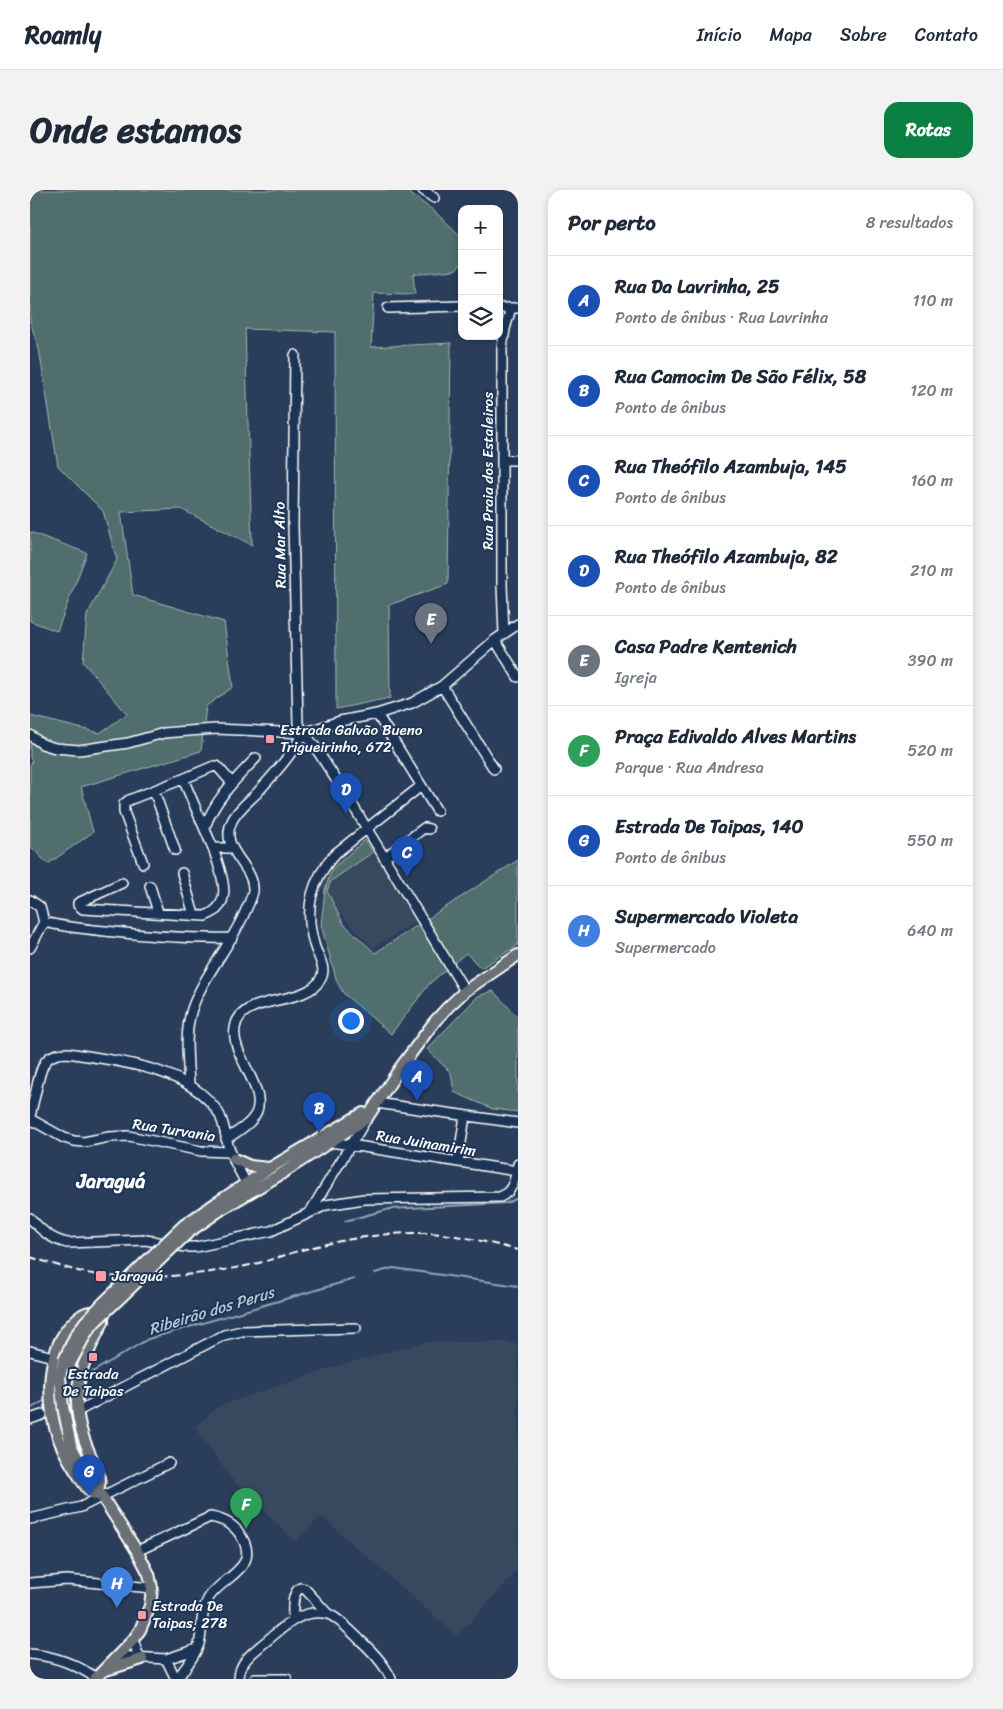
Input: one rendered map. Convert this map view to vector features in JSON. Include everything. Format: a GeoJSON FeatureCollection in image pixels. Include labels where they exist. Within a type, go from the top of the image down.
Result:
{"type":"FeatureCollection","features":[{"type":"Feature","properties":{"kind":"main road"},"geometry":{"type":"LineString","coordinates":[[96,1679],[133,1640],[148,1614],[152,1598],[152,1588],[149,1574],[137,1551],[71,1445],[63,1407],[60,1377],[75,1336],[103,1303],[184,1225],[331,1142],[368,1118],[375,1105],[436,1021],[465,991],[518,956]]}},
{"type":"Feature","properties":{"kind":"main road"},"geometry":{"type":"LineString","coordinates":[[219,1206],[246,1183],[375,1105]]}},
{"type":"Feature","properties":{"kind":"main road"},"geometry":{"type":"LineString","coordinates":[[232,1155],[250,1166],[270,1168]]}},
{"type":"Feature","properties":{"kind":"main road"},"geometry":{"type":"LineString","coordinates":[[87,1312],[99,1314],[103,1318],[103,1322],[83,1361],[78,1379],[78,1411],[83,1437],[99,1475],[100,1493],[92,1493],[70,1463],[57,1436],[52,1414],[53,1357],[62,1335],[74,1320],[87,1312]]}},
{"type":"Feature","properties":{"kind":"main road"},"geometry":{"type":"LineString","coordinates":[[104,1670],[142,1659]]}},
{"type":"Feature","properties":{"kind":"street"},"geometry":{"type":"LineString","coordinates":[[423,190],[434,198]]}},
{"type":"Feature","properties":{"kind":"street"},"geometry":{"type":"LineString","coordinates":[[388,308],[458,306]]}},
{"type":"Feature","properties":{"kind":"street","name":"Rua Praia dos Estaleiros"},"geometry":{"type":"LineString","coordinates":[[504,634],[502,585],[502,348],[504,328],[514,308]]}},
{"type":"Feature","properties":{"kind":"street","name":"Rua Mar Alto"},"geometry":{"type":"LineString","coordinates":[[295,355],[293,525],[297,719],[303,733]]}},
{"type":"Feature","properties":{"kind":"street"},"geometry":{"type":"LineString","coordinates":[[502,460],[518,460]]}},
{"type":"Feature","properties":{"kind":"street"},"geometry":{"type":"LineString","coordinates":[[30,735],[42,744],[55,748],[79,750],[128,743],[164,733],[188,730],[216,729],[303,733],[340,721],[377,714],[412,704],[442,686],[496,640],[518,624]]}},
{"type":"Feature","properties":{"kind":"street"},"geometry":{"type":"LineString","coordinates":[[496,640],[518,677]]}},
{"type":"Feature","properties":{"kind":"street"},"geometry":{"type":"LineString","coordinates":[[442,686],[494,769]]}},
{"type":"Feature","properties":{"kind":"street"},"geometry":{"type":"LineString","coordinates":[[377,714],[437,811]]}},
{"type":"Feature","properties":{"kind":"street"},"geometry":{"type":"LineString","coordinates":[[303,733],[315,747],[367,828],[465,991]]}},
{"type":"Feature","properties":{"kind":"street"},"geometry":{"type":"LineString","coordinates":[[188,1085],[187,1031],[192,1008],[205,982],[232,938],[247,908],[253,890],[251,880],[242,862],[231,848],[230,826],[234,817],[275,772],[297,744],[303,733]]}},
{"type":"Feature","properties":{"kind":"street"},"geometry":{"type":"LineString","coordinates":[[205,827],[211,812],[232,783],[256,758]]}},
{"type":"Feature","properties":{"kind":"street"},"geometry":{"type":"LineString","coordinates":[[143,863],[124,804],[129,800],[214,766],[217,766],[232,783]]}},
{"type":"Feature","properties":{"kind":"street"},"geometry":{"type":"LineString","coordinates":[[122,883],[86,898],[78,903],[78,905],[83,909],[158,912],[194,916],[213,914],[218,909],[224,896],[224,888],[213,848],[183,779]]}},
{"type":"Feature","properties":{"kind":"street"},"geometry":{"type":"LineString","coordinates":[[226,1139],[248,1123],[258,1107],[257,1092],[236,1044],[234,1029],[236,1022],[250,1008],[306,992],[319,982],[323,970],[314,945],[311,928],[310,903],[312,891],[326,865],[336,853],[421,786]]}},
{"type":"Feature","properties":{"kind":"street"},"geometry":{"type":"LineString","coordinates":[[154,791],[174,850]]}},
{"type":"Feature","properties":{"kind":"street"},"geometry":{"type":"LineString","coordinates":[[384,858],[424,828],[429,829]]}},
{"type":"Feature","properties":{"kind":"street"},"geometry":{"type":"LineString","coordinates":[[213,848],[231,848]]}},
{"type":"Feature","properties":{"kind":"street"},"geometry":{"type":"LineString","coordinates":[[182,873],[194,916]]}},
{"type":"Feature","properties":{"kind":"street"},"geometry":{"type":"LineString","coordinates":[[150,886],[158,912]]}},
{"type":"Feature","properties":{"kind":"street"},"geometry":{"type":"LineString","coordinates":[[30,900],[40,907],[44,922],[30,948]]}},
{"type":"Feature","properties":{"kind":"street"},"geometry":{"type":"LineString","coordinates":[[44,922],[59,926],[151,937],[232,938]]}},
{"type":"Feature","properties":{"kind":"street"},"geometry":{"type":"LineString","coordinates":[[30,1118],[41,1068],[45,1061],[59,1053],[105,1059],[152,1069],[188,1085],[217,1111],[222,1120],[232,1155],[246,1183]]}},
{"type":"Feature","properties":{"kind":"street"},"geometry":{"type":"LineString","coordinates":[[375,1105],[518,1123]]}},
{"type":"Feature","properties":{"kind":"street"},"geometry":{"type":"LineString","coordinates":[[458,1162],[465,1116]]}},
{"type":"Feature","properties":{"kind":"street","name":"Rua Turvania"},"geometry":{"type":"LineString","coordinates":[[30,1118],[64,1138],[74,1141],[84,1142],[128,1136],[232,1155]]}},
{"type":"Feature","properties":{"kind":"street"},"geometry":{"type":"LineString","coordinates":[[310,1213],[368,1118]]}},
{"type":"Feature","properties":{"kind":"street","name":"Rua Juinamirim"},"geometry":{"type":"LineString","coordinates":[[331,1142],[458,1162],[517,1168]]}},
{"type":"Feature","properties":{"kind":"street"},"geometry":{"type":"LineString","coordinates":[[30,1218],[48,1236],[57,1241],[67,1243],[146,1240],[190,1247],[209,1245],[271,1231],[326,1205],[364,1199],[500,1197],[510,1191],[517,1168]]}},
{"type":"Feature","properties":{"kind":"street"},"geometry":{"type":"LineString","coordinates":[[78,1411],[224,1335],[242,1331],[356,1328]]}},
{"type":"Feature","properties":{"kind":"street"},"geometry":{"type":"LineString","coordinates":[[30,1351],[53,1357]]}},
{"type":"Feature","properties":{"kind":"street"},"geometry":{"type":"LineString","coordinates":[[30,1419],[42,1415]]}},
{"type":"Feature","properties":{"kind":"street"},"geometry":{"type":"LineString","coordinates":[[30,1519],[72,1510],[100,1493],[169,1464]]}},
{"type":"Feature","properties":{"kind":"street"},"geometry":{"type":"LineString","coordinates":[[137,1551],[210,1517],[234,1526],[244,1541],[247,1552],[240,1569],[217,1588],[208,1599],[202,1615],[197,1648],[188,1664],[176,1679],[166,1659]]}},
{"type":"Feature","properties":{"kind":"street"},"geometry":{"type":"LineString","coordinates":[[30,1583],[67,1580],[152,1588]]}},
{"type":"Feature","properties":{"kind":"street"},"geometry":{"type":"LineString","coordinates":[[293,1620],[296,1591],[300,1588],[305,1589],[328,1614],[363,1643],[384,1666],[391,1679]]}},
{"type":"Feature","properties":{"kind":"street"},"geometry":{"type":"LineString","coordinates":[[238,1679],[239,1672],[247,1658],[293,1620],[308,1614],[328,1614]]}},
{"type":"Feature","properties":{"kind":"street"},"geometry":{"type":"LineString","coordinates":[[133,1640],[142,1659]]}},
{"type":"Feature","properties":{"kind":"street"},"geometry":{"type":"LineString","coordinates":[[117,1656],[166,1659],[197,1648]]}},
{"type":"Feature","properties":{"kind":"street"},"geometry":{"type":"LineString","coordinates":[[30,1654],[65,1661],[80,1667],[96,1679]]}},
{"type":"Feature","properties":{"kind":"street"},"geometry":{"type":"LineString","coordinates":[[255,1679],[287,1679]]}},
{"type":"Feature","properties":{"kind":"shaded area"},"geometry":{"type":"Polygon","coordinates":[[[366,836],[417,921],[373,948],[346,920],[321,887],[333,864],[366,836]]]}},
{"type":"Feature","properties":{"kind":"shaded area"},"geometry":{"type":"Polygon","coordinates":[[[426,1342],[507,1342],[518,1345],[518,1570],[457,1636],[321,1516],[295,1541],[230,1477],[195,1427],[219,1406],[338,1366],[426,1342]]]}},
{"type":"Feature","properties":{"kind":"green space"},"geometry":{"type":"Polygon","coordinates":[[[30,190],[405,190],[434,211],[458,233],[458,267],[455,270],[413,274],[415,294],[374,293],[371,347],[451,343],[448,584],[389,605],[390,698],[336,709],[335,332],[245,329],[252,545],[181,509],[121,512],[133,595],[224,622],[233,687],[206,706],[201,751],[81,787],[93,832],[48,864],[30,846],[30,766],[32,761],[30,758],[30,716],[100,733],[127,714],[83,662],[87,615],[117,560],[103,511],[58,466],[39,349],[30,321],[30,190]]]}},
{"type":"Feature","properties":{"kind":"green space"},"geometry":{"type":"Polygon","coordinates":[[[30,532],[87,553],[57,631],[30,621],[30,532]]]}},
{"type":"Feature","properties":{"kind":"green space"},"geometry":{"type":"Polygon","coordinates":[[[365,840],[373,852],[331,881],[327,891],[343,923],[375,953],[518,860],[518,945],[481,968],[466,953],[430,983],[391,1034],[344,994],[337,982],[321,925],[325,890],[332,869],[365,840]]]}},
{"type":"Feature","properties":{"kind":"green space"},"geometry":{"type":"Polygon","coordinates":[[[493,991],[518,1017],[518,1112],[493,1109],[454,1092],[451,1073],[427,1049],[478,996],[493,991]]]}},
{"type":"Feature","properties":{"kind":"waterway"},"geometry":{"type":"LineString","coordinates":[[345,1221],[390,1209],[507,1203],[518,1198]]}},
{"type":"Feature","properties":{"kind":"waterway","name":"Ribeirão dos Perus"},"geometry":{"type":"LineString","coordinates":[[375,1273],[393,1268],[518,1286]]}},
{"type":"Feature","properties":{"kind":"waterway","name":"Ribeirão dos Perus"},"geometry":{"type":"LineString","coordinates":[[84,1377],[148,1339],[354,1279]]}},
{"type":"Feature","properties":{"kind":"waterway","name":"Ribeirão dos Perus"},"geometry":{"type":"LineString","coordinates":[[64,1389],[75,1382]]}},
{"type":"Feature","properties":{"kind":"waterway","name":"Ribeirão dos Perus"},"geometry":{"type":"LineString","coordinates":[[30,1409],[47,1399]]}},
{"type":"Feature","properties":{"kind":"railway"},"geometry":{"type":"LineString","coordinates":[[30,1257],[98,1275],[143,1277],[179,1275],[233,1268],[264,1262],[305,1249],[389,1234],[442,1234],[518,1250]]}},
{"type":"Feature","properties":{"kind":"place","name":"Casa Padre Kentenich"},"geometry":{"type":"Point","coordinates":[431,644]}},
{"type":"Feature","properties":{"kind":"place","name":"Estrada Galvão Bueno Trigueirinho, 672"},"geometry":{"type":"Point","coordinates":[270,739]}},
{"type":"Feature","properties":{"kind":"place","name":"Rua Theófilo Azambuja, 82"},"geometry":{"type":"Point","coordinates":[346,814]}},
{"type":"Feature","properties":{"kind":"place","name":"Rua Theófilo Azambuja, 145"},"geometry":{"type":"Point","coordinates":[407,877]}},
{"type":"Feature","properties":{"kind":"place","name":"Rua Da Lavrinha, 25"},"geometry":{"type":"Point","coordinates":[417,1101]}},
{"type":"Feature","properties":{"kind":"place","name":"Rua Camocim De São Félix, 58"},"geometry":{"type":"Point","coordinates":[319,1133]}},
{"type":"Feature","properties":{"kind":"place","name":"Jaraguá"},"geometry":{"type":"Point","coordinates":[101,1276]}},
{"type":"Feature","properties":{"kind":"place","name":"Estrada De Taipas"},"geometry":{"type":"Point","coordinates":[93,1357]}},
{"type":"Feature","properties":{"kind":"place","name":"Estrada De Taipas, 140"},"geometry":{"type":"Point","coordinates":[89,1496]}},
{"type":"Feature","properties":{"kind":"place","name":"Praça Edivaldo Alves Martins"},"geometry":{"type":"Point","coordinates":[246,1529]}},
{"type":"Feature","properties":{"kind":"place","name":"Supermercado Violeta"},"geometry":{"type":"Point","coordinates":[117,1608]}},
{"type":"Feature","properties":{"kind":"place","name":"Estrada De Taipas, 278"},"geometry":{"type":"Point","coordinates":[142,1615]}},
{"type":"Feature","properties":{"kind":"district","name":"Jaraguá"},"geometry":{"type":"Point","coordinates":[111,1181]}}]}
